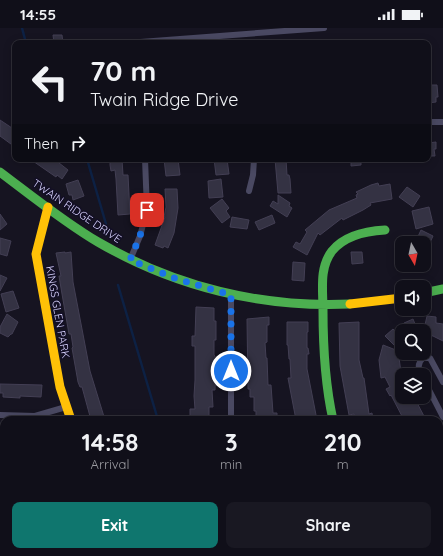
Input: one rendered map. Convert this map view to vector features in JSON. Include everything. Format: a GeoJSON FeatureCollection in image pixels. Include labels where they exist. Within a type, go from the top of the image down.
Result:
{"type":"FeatureCollection","features":[{"type":"Feature","properties":{"kind":"street"},"geometry":{"type":"LineString","coordinates":[[166,40],[324,28]]}},
{"type":"Feature","properties":{"kind":"street"},"geometry":{"type":"LineString","coordinates":[[431,122],[443,122]]}},
{"type":"Feature","properties":{"kind":"street"},"geometry":{"type":"LineString","coordinates":[[130,260],[140,236],[147,210],[145,162]]}},
{"type":"Feature","properties":{"kind":"street"},"geometry":{"type":"LineString","coordinates":[[248,191],[253,175],[254,162]]}},
{"type":"Feature","properties":{"kind":"street","name":"TWAIN RIDGE DRIVE"},"geometry":{"type":"LineString","coordinates":[[0,172],[96,240],[130,260],[177,279],[231,295],[278,302],[322,305],[360,304],[395,299]]}},
{"type":"Feature","properties":{"kind":"street","name":"KINGS GLEN PARK"},"geometry":{"type":"LineString","coordinates":[[48,207],[36,254],[54,359],[60,387],[69,416]]}},
{"type":"Feature","properties":{"kind":"street"},"geometry":{"type":"LineString","coordinates":[[332,416],[327,392],[322,342],[322,288],[324,269],[327,259],[333,249],[343,241],[369,231],[385,230]]}},
{"type":"Feature","properties":{"kind":"street"},"geometry":{"type":"LineString","coordinates":[[431,292],[443,289]]}},
{"type":"Feature","properties":{"kind":"street"},"geometry":{"type":"LineString","coordinates":[[231,295],[231,415]]}},
{"type":"Feature","properties":{"kind":"street"},"geometry":{"type":"LineString","coordinates":[[418,368],[423,358],[430,358],[443,382]]}},
{"type":"Feature","properties":{"kind":"street"},"geometry":{"type":"LineString","coordinates":[[431,394],[442,416]]}},
{"type":"Feature","properties":{"kind":"street"},"geometry":{"type":"LineString","coordinates":[[0,415],[35,416],[66,407]]}},
{"type":"Feature","properties":{"kind":"building"},"geometry":{"type":"Polygon","coordinates":[[[53,35],[62,35],[63,40],[54,40],[53,35]]]}},
{"type":"Feature","properties":{"kind":"building"},"geometry":{"type":"Polygon","coordinates":[[[431,85],[437,85],[438,97],[436,97],[436,102],[431,103],[431,85]]]}},
{"type":"Feature","properties":{"kind":"building"},"geometry":{"type":"Polygon","coordinates":[[[0,120],[12,128],[12,145],[0,136],[0,120]]]}},
{"type":"Feature","properties":{"kind":"building"},"geometry":{"type":"Polygon","coordinates":[[[436,142],[436,149],[434,149],[435,156],[431,156],[431,143],[436,142]]]}},
{"type":"Feature","properties":{"kind":"building"},"geometry":{"type":"Polygon","coordinates":[[[34,162],[58,162],[68,170],[62,179],[57,175],[56,177],[34,162]]]}},
{"type":"Feature","properties":{"kind":"building"},"geometry":{"type":"Polygon","coordinates":[[[110,162],[122,162],[123,175],[128,175],[130,214],[118,215],[115,170],[111,171],[110,162]]]}},
{"type":"Feature","properties":{"kind":"building"},"geometry":{"type":"Polygon","coordinates":[[[164,162],[178,162],[180,175],[166,176],[164,162]]]}},
{"type":"Feature","properties":{"kind":"building"},"geometry":{"type":"Polygon","coordinates":[[[214,162],[227,162],[229,174],[216,175],[214,162]]]}},
{"type":"Feature","properties":{"kind":"building"},"geometry":{"type":"Polygon","coordinates":[[[275,162],[286,162],[291,193],[278,193],[275,162]]]}},
{"type":"Feature","properties":{"kind":"building"},"geometry":{"type":"Polygon","coordinates":[[[351,162],[361,162],[361,165],[351,166],[351,162]]]}},
{"type":"Feature","properties":{"kind":"building"},"geometry":{"type":"Polygon","coordinates":[[[221,179],[223,197],[209,198],[208,181],[221,179]]]}},
{"type":"Feature","properties":{"kind":"building"},"geometry":{"type":"Polygon","coordinates":[[[78,180],[84,196],[73,200],[72,195],[69,195],[66,184],[78,180]]]}},
{"type":"Feature","properties":{"kind":"building"},"geometry":{"type":"Polygon","coordinates":[[[378,183],[379,186],[390,184],[392,199],[370,203],[371,205],[363,210],[343,220],[342,218],[320,235],[318,233],[307,255],[293,247],[296,242],[300,244],[307,232],[305,230],[329,210],[357,198],[356,195],[358,194],[356,192],[378,183]]]}},
{"type":"Feature","properties":{"kind":"building"},"geometry":{"type":"Polygon","coordinates":[[[407,187],[420,196],[413,207],[399,197],[407,187]]]}},
{"type":"Feature","properties":{"kind":"building"},"geometry":{"type":"Polygon","coordinates":[[[165,189],[177,189],[178,208],[174,233],[168,248],[155,245],[165,217],[165,189]]]}},
{"type":"Feature","properties":{"kind":"building"},"geometry":{"type":"Polygon","coordinates":[[[278,195],[290,203],[289,206],[292,208],[287,217],[270,206],[273,201],[278,204],[278,195]]]}},
{"type":"Feature","properties":{"kind":"building"},"geometry":{"type":"Polygon","coordinates":[[[222,199],[229,208],[226,211],[230,217],[222,223],[210,208],[222,199]]]}},
{"type":"Feature","properties":{"kind":"building"},"geometry":{"type":"Polygon","coordinates":[[[429,207],[433,224],[416,229],[412,211],[429,207]]]}},
{"type":"Feature","properties":{"kind":"building"},"geometry":{"type":"Polygon","coordinates":[[[0,214],[7,224],[0,230],[0,214]]]}},
{"type":"Feature","properties":{"kind":"building"},"geometry":{"type":"Polygon","coordinates":[[[272,215],[275,223],[259,230],[255,222],[272,215]]]}},
{"type":"Feature","properties":{"kind":"building"},"geometry":{"type":"Polygon","coordinates":[[[232,217],[249,220],[247,229],[230,227],[232,217]]]}},
{"type":"Feature","properties":{"kind":"building"},"geometry":{"type":"Polygon","coordinates":[[[421,230],[433,236],[431,240],[431,236],[418,236],[421,230]]]}},
{"type":"Feature","properties":{"kind":"building"},"geometry":{"type":"Polygon","coordinates":[[[0,238],[11,241],[7,256],[0,254],[0,238]]]}},
{"type":"Feature","properties":{"kind":"building"},"geometry":{"type":"Polygon","coordinates":[[[71,252],[73,282],[90,371],[104,416],[90,416],[82,387],[80,387],[78,382],[56,253],[71,252]]]}},
{"type":"Feature","properties":{"kind":"building"},"geometry":{"type":"Polygon","coordinates":[[[351,252],[362,252],[363,263],[352,264],[351,252]]]}},
{"type":"Feature","properties":{"kind":"building"},"geometry":{"type":"Polygon","coordinates":[[[293,262],[305,263],[304,281],[292,280],[293,262]]]}},
{"type":"Feature","properties":{"kind":"building"},"geometry":{"type":"Polygon","coordinates":[[[0,275],[7,278],[0,291],[0,275]]]}},
{"type":"Feature","properties":{"kind":"building"},"geometry":{"type":"Polygon","coordinates":[[[13,291],[19,308],[6,312],[1,294],[13,291]]]}},
{"type":"Feature","properties":{"kind":"building"},"geometry":{"type":"Polygon","coordinates":[[[196,307],[214,308],[214,321],[216,321],[216,340],[214,340],[216,366],[215,390],[212,390],[213,407],[209,407],[209,416],[190,416],[190,409],[195,409],[195,346],[192,346],[192,336],[195,336],[196,307]]]}},
{"type":"Feature","properties":{"kind":"building"},"geometry":{"type":"Polygon","coordinates":[[[7,314],[18,322],[12,334],[8,337],[0,333],[0,327],[7,314]]]}},
{"type":"Feature","properties":{"kind":"building"},"geometry":{"type":"Polygon","coordinates":[[[427,316],[436,317],[436,323],[443,324],[443,341],[431,336],[431,324],[425,324],[427,316]]]}},
{"type":"Feature","properties":{"kind":"building"},"geometry":{"type":"Polygon","coordinates":[[[269,317],[269,325],[267,325],[267,342],[265,343],[268,385],[271,385],[273,413],[277,413],[277,416],[256,416],[256,411],[254,411],[254,397],[250,397],[250,389],[248,389],[247,319],[269,317]]]}},
{"type":"Feature","properties":{"kind":"building"},"geometry":{"type":"Polygon","coordinates":[[[413,319],[415,324],[404,324],[404,323],[413,319]]]}},
{"type":"Feature","properties":{"kind":"building"},"geometry":{"type":"Polygon","coordinates":[[[287,322],[308,322],[307,348],[309,354],[307,354],[307,369],[316,416],[295,416],[288,378],[291,378],[290,359],[287,345],[287,322]]]}},
{"type":"Feature","properties":{"kind":"building"},"geometry":{"type":"Polygon","coordinates":[[[359,322],[359,360],[364,378],[369,414],[372,413],[372,416],[354,416],[354,414],[349,415],[340,366],[339,323],[359,322]]]}},
{"type":"Feature","properties":{"kind":"building"},"geometry":{"type":"Polygon","coordinates":[[[393,329],[395,331],[395,346],[385,336],[393,329]]]}},
{"type":"Feature","properties":{"kind":"building"},"geometry":{"type":"Polygon","coordinates":[[[383,345],[395,350],[395,360],[399,360],[400,368],[395,368],[395,403],[386,389],[390,387],[385,377],[381,378],[379,360],[383,345]]]}},
{"type":"Feature","properties":{"kind":"building"},"geometry":{"type":"Polygon","coordinates":[[[0,384],[42,385],[41,397],[3,397],[3,393],[0,393],[0,384]]]}},
{"type":"Feature","properties":{"kind":"building"},"geometry":{"type":"Polygon","coordinates":[[[396,404],[418,404],[424,416],[402,416],[396,404]]]}},
{"type":"Feature","properties":{"kind":"waterway"},"geometry":{"type":"LineString","coordinates":[[22,28],[25,40]]}},
{"type":"Feature","properties":{"kind":"waterway"},"geometry":{"type":"LineString","coordinates":[[88,162],[106,224]]}},
{"type":"Feature","properties":{"kind":"waterway"},"geometry":{"type":"LineString","coordinates":[[118,285],[157,416]]}},
{"type":"Feature","properties":{"kind":"traffic: fast"},"geometry":{"type":"LineString","coordinates":[[0,172],[85,234],[127,258],[157,271],[188,282],[252,298],[284,302],[350,304]]}},
{"type":"Feature","properties":{"kind":"traffic: fast"},"geometry":{"type":"LineString","coordinates":[[332,416],[326,379],[324,352],[323,272],[332,251],[343,241],[363,233],[385,230]]}},
{"type":"Feature","properties":{"kind":"traffic: fast"},"geometry":{"type":"LineString","coordinates":[[431,292],[443,289]]}},
{"type":"Feature","properties":{"kind":"traffic: slow"},"geometry":{"type":"LineString","coordinates":[[48,207],[36,254],[60,387],[70,416]]}},
{"type":"Feature","properties":{"kind":"traffic: slow"},"geometry":{"type":"LineString","coordinates":[[350,304],[395,299]]}},
{"type":"Feature","properties":{"kind":"route"},"geometry":{"type":"LineString","coordinates":[[147,210],[145,223],[130,260],[196,286],[231,295],[231,371]]}}]}
